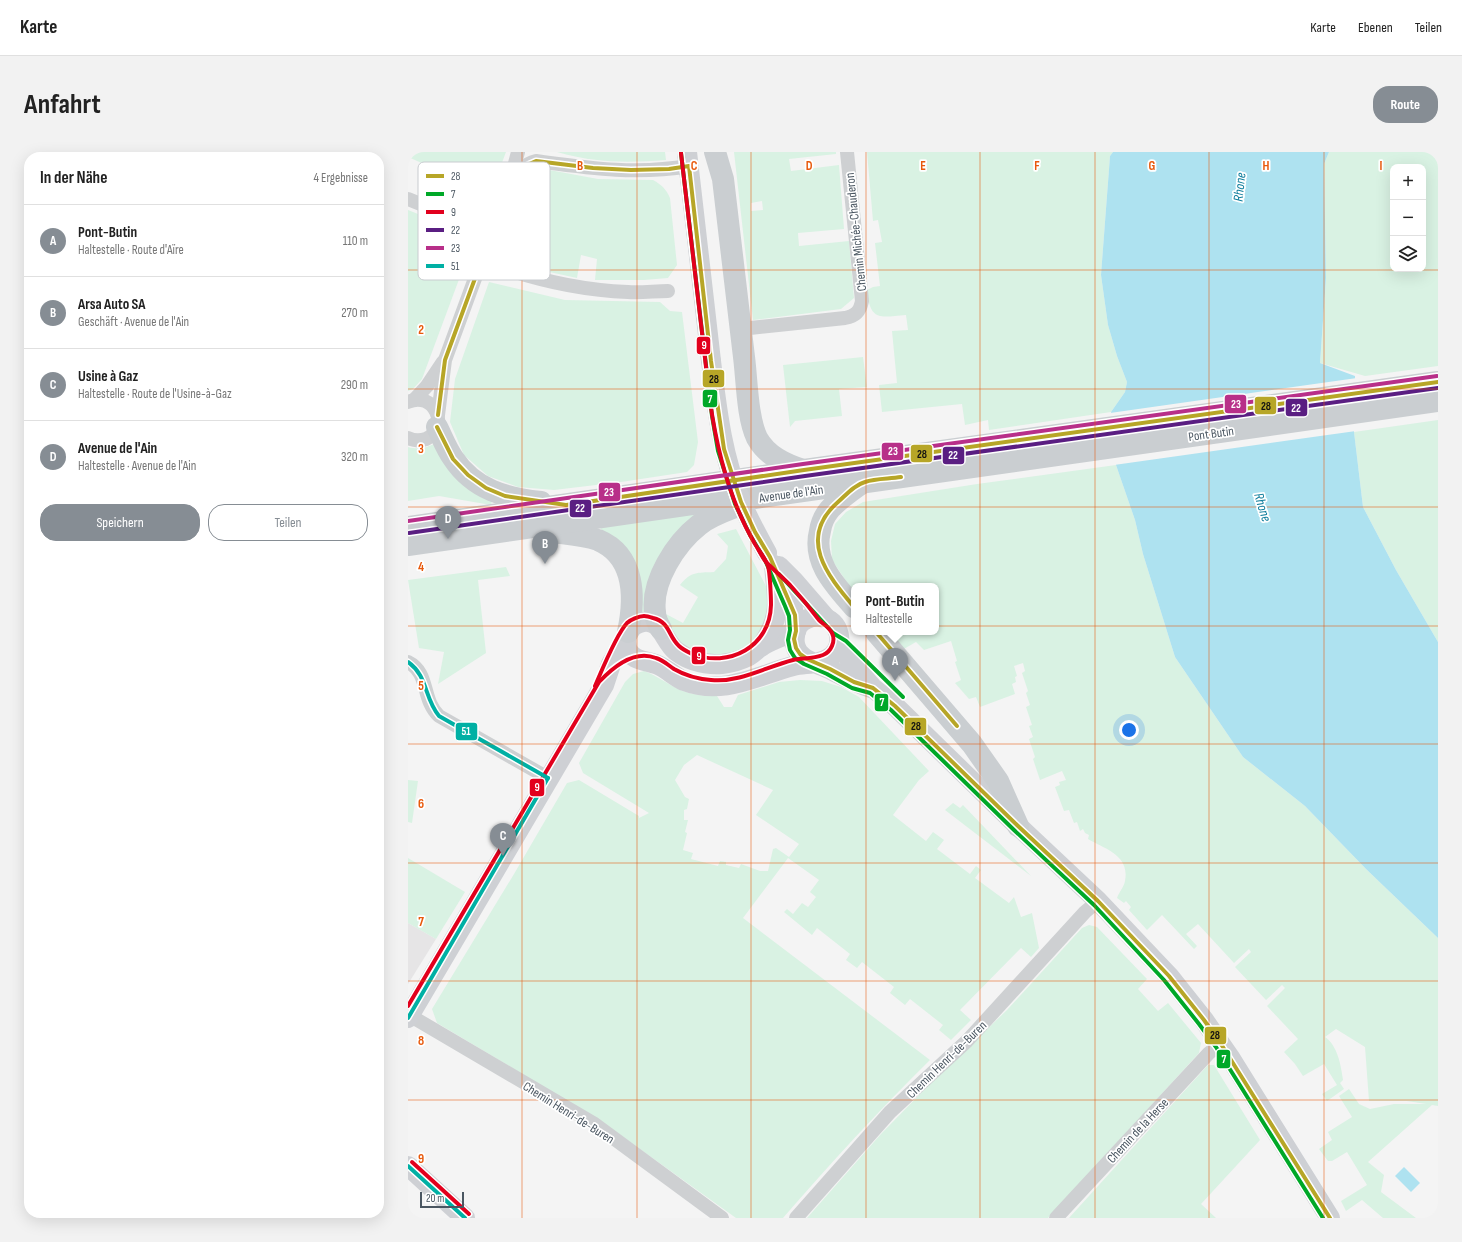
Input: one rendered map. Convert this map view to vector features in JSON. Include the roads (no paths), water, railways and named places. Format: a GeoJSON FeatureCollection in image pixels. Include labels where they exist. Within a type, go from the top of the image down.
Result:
{"type":"FeatureCollection","features":[{"type":"Feature","properties":{"kind":"main road"},"geometry":{"type":"LineString","coordinates":[[715,152],[723,179],[751,413],[758,438],[763,446],[776,459],[787,465],[804,470]]}},
{"type":"Feature","properties":{"kind":"main road","name":"Pont Butin"},"geometry":{"type":"LineString","coordinates":[[985,455],[1438,382]]}},
{"type":"Feature","properties":{"kind":"main road","name":"Pont Butin"},"geometry":{"type":"LineString","coordinates":[[985,455],[1438,401]]}},
{"type":"Feature","properties":{"kind":"main road"},"geometry":{"type":"LineString","coordinates":[[438,421],[453,458],[468,475],[486,488],[505,496],[519,499],[566,505]]}},
{"type":"Feature","properties":{"kind":"main road","name":"Avenue de l'Ain"},"geometry":{"type":"LineString","coordinates":[[408,527],[804,470],[985,455]]}},
{"type":"Feature","properties":{"kind":"main road","name":"Avenue de l'Ain"},"geometry":{"type":"LineString","coordinates":[[408,545],[706,502],[755,498],[862,483],[985,455]]}},
{"type":"Feature","properties":{"kind":"main road"},"geometry":{"type":"LineString","coordinates":[[851,603],[827,573],[820,561],[818,542],[821,525],[830,510],[842,497],[862,483]]}},
{"type":"Feature","properties":{"kind":"main road"},"geometry":{"type":"LineString","coordinates":[[662,632],[655,612],[656,592],[665,567],[674,551],[699,525],[713,516],[755,498]]}},
{"type":"Feature","properties":{"kind":"main road"},"geometry":{"type":"LineString","coordinates":[[526,528],[587,536],[602,542],[614,551],[623,561],[632,584],[632,613],[627,635]]}},
{"type":"Feature","properties":{"kind":"main road"},"geometry":{"type":"LineString","coordinates":[[879,635],[972,744],[998,781],[1018,826]]}},
{"type":"Feature","properties":{"kind":"street"},"geometry":{"type":"LineString","coordinates":[[515,162],[518,152]]}},
{"type":"Feature","properties":{"kind":"street","name":"Chemin Michée-Chauderon"},"geometry":{"type":"LineString","coordinates":[[741,329],[852,317],[860,309],[862,301],[847,152]]}},
{"type":"Feature","properties":{"kind":"street"},"geometry":{"type":"LineString","coordinates":[[532,156],[596,169],[625,171],[664,170],[688,159],[711,361],[721,434],[730,469],[747,516],[772,561],[784,605],[795,615],[796,631]]}},
{"type":"Feature","properties":{"kind":"street"},"geometry":{"type":"LineString","coordinates":[[408,199],[418,203]]}},
{"type":"Feature","properties":{"kind":"street"},"geometry":{"type":"LineString","coordinates":[[408,438],[418,441],[430,437],[438,421],[445,360],[475,280]]}},
{"type":"Feature","properties":{"kind":"street"},"geometry":{"type":"LineString","coordinates":[[543,280],[572,286],[629,292],[668,291]]}},
{"type":"Feature","properties":{"kind":"street"},"geometry":{"type":"LineString","coordinates":[[411,401],[427,386],[445,360]]}},
{"type":"Feature","properties":{"kind":"street"},"geometry":{"type":"LineString","coordinates":[[411,401],[421,400],[432,405],[438,421]]}},
{"type":"Feature","properties":{"kind":"street"},"geometry":{"type":"LineString","coordinates":[[627,635],[628,651],[632,656],[659,665],[671,674],[686,682],[700,685],[717,687],[743,682],[791,667],[827,660],[832,656],[839,645],[839,634],[837,628],[826,618],[794,581],[772,561]]}},
{"type":"Feature","properties":{"kind":"street"},"geometry":{"type":"LineString","coordinates":[[761,647],[784,605]]}},
{"type":"Feature","properties":{"kind":"street"},"geometry":{"type":"LineString","coordinates":[[826,618],[819,616],[811,617],[799,625],[794,639],[796,648],[800,654],[854,682],[873,688]]}},
{"type":"Feature","properties":{"kind":"street"},"geometry":{"type":"LineString","coordinates":[[409,1016],[604,685],[611,664],[632,627],[644,622],[656,625],[675,651],[690,659],[706,664],[722,664],[735,661],[748,656],[761,647],[796,631]]}},
{"type":"Feature","properties":{"kind":"street"},"geometry":{"type":"LineString","coordinates":[[604,685],[629,665],[656,658],[664,648],[662,632]]}},
{"type":"Feature","properties":{"kind":"street"},"geometry":{"type":"LineString","coordinates":[[839,645],[854,666],[873,688],[895,706],[1018,826],[1098,901],[1169,976],[1221,1044],[1330,1218]]}},
{"type":"Feature","properties":{"kind":"street"},"geometry":{"type":"LineString","coordinates":[[408,662],[416,667],[422,674],[431,706],[439,716],[548,778]]}},
{"type":"Feature","properties":{"kind":"street","name":"Chemin Henri-de-Buren"},"geometry":{"type":"LineString","coordinates":[[796,1218],[890,1112],[967,1041],[1085,912],[1098,901]]}},
{"type":"Feature","properties":{"kind":"street","name":"Chemin Henri-de-Buren"},"geometry":{"type":"LineString","coordinates":[[409,1016],[592,1123],[722,1218]]}},
{"type":"Feature","properties":{"kind":"street","name":"Chemin de la Herse"},"geometry":{"type":"LineString","coordinates":[[1056,1218],[1209,1052],[1221,1044]]}},
{"type":"Feature","properties":{"kind":"street"},"geometry":{"type":"LineString","coordinates":[[408,1166],[465,1218]]}},
{"type":"Feature","properties":{"kind":"water","name":"Rhone"},"geometry":{"type":"Polygon","coordinates":[[[1113,152],[1329,152],[1324,164],[1326,278],[1320,363],[1355,376],[1354,432],[1363,507],[1396,570],[1438,642],[1438,938],[1366,869],[1305,806],[1243,757],[1175,657],[1143,554],[1135,520],[1116,465],[1111,412],[1125,392],[1127,382],[1117,356],[1108,325],[1101,275],[1110,156],[1113,152]]]}},
{"type":"Feature","properties":{"kind":"water"},"geometry":{"type":"Polygon","coordinates":[[[1404,1167],[1420,1183],[1411,1192],[1395,1176],[1404,1167]]]}},
{"type":"Feature","properties":{"kind":"place","name":"Avenue de l'Ain"},"geometry":{"type":"Point","coordinates":[448,539]}},
{"type":"Feature","properties":{"kind":"place","name":"Arsa Auto SA"},"geometry":{"type":"Point","coordinates":[545,564]}},
{"type":"Feature","properties":{"kind":"place","name":"Pont-Butin"},"geometry":{"type":"Point","coordinates":[895,681]}},
{"type":"Feature","properties":{"kind":"place","name":"Usine à Gaz"},"geometry":{"type":"Point","coordinates":[503,856]}}]}
